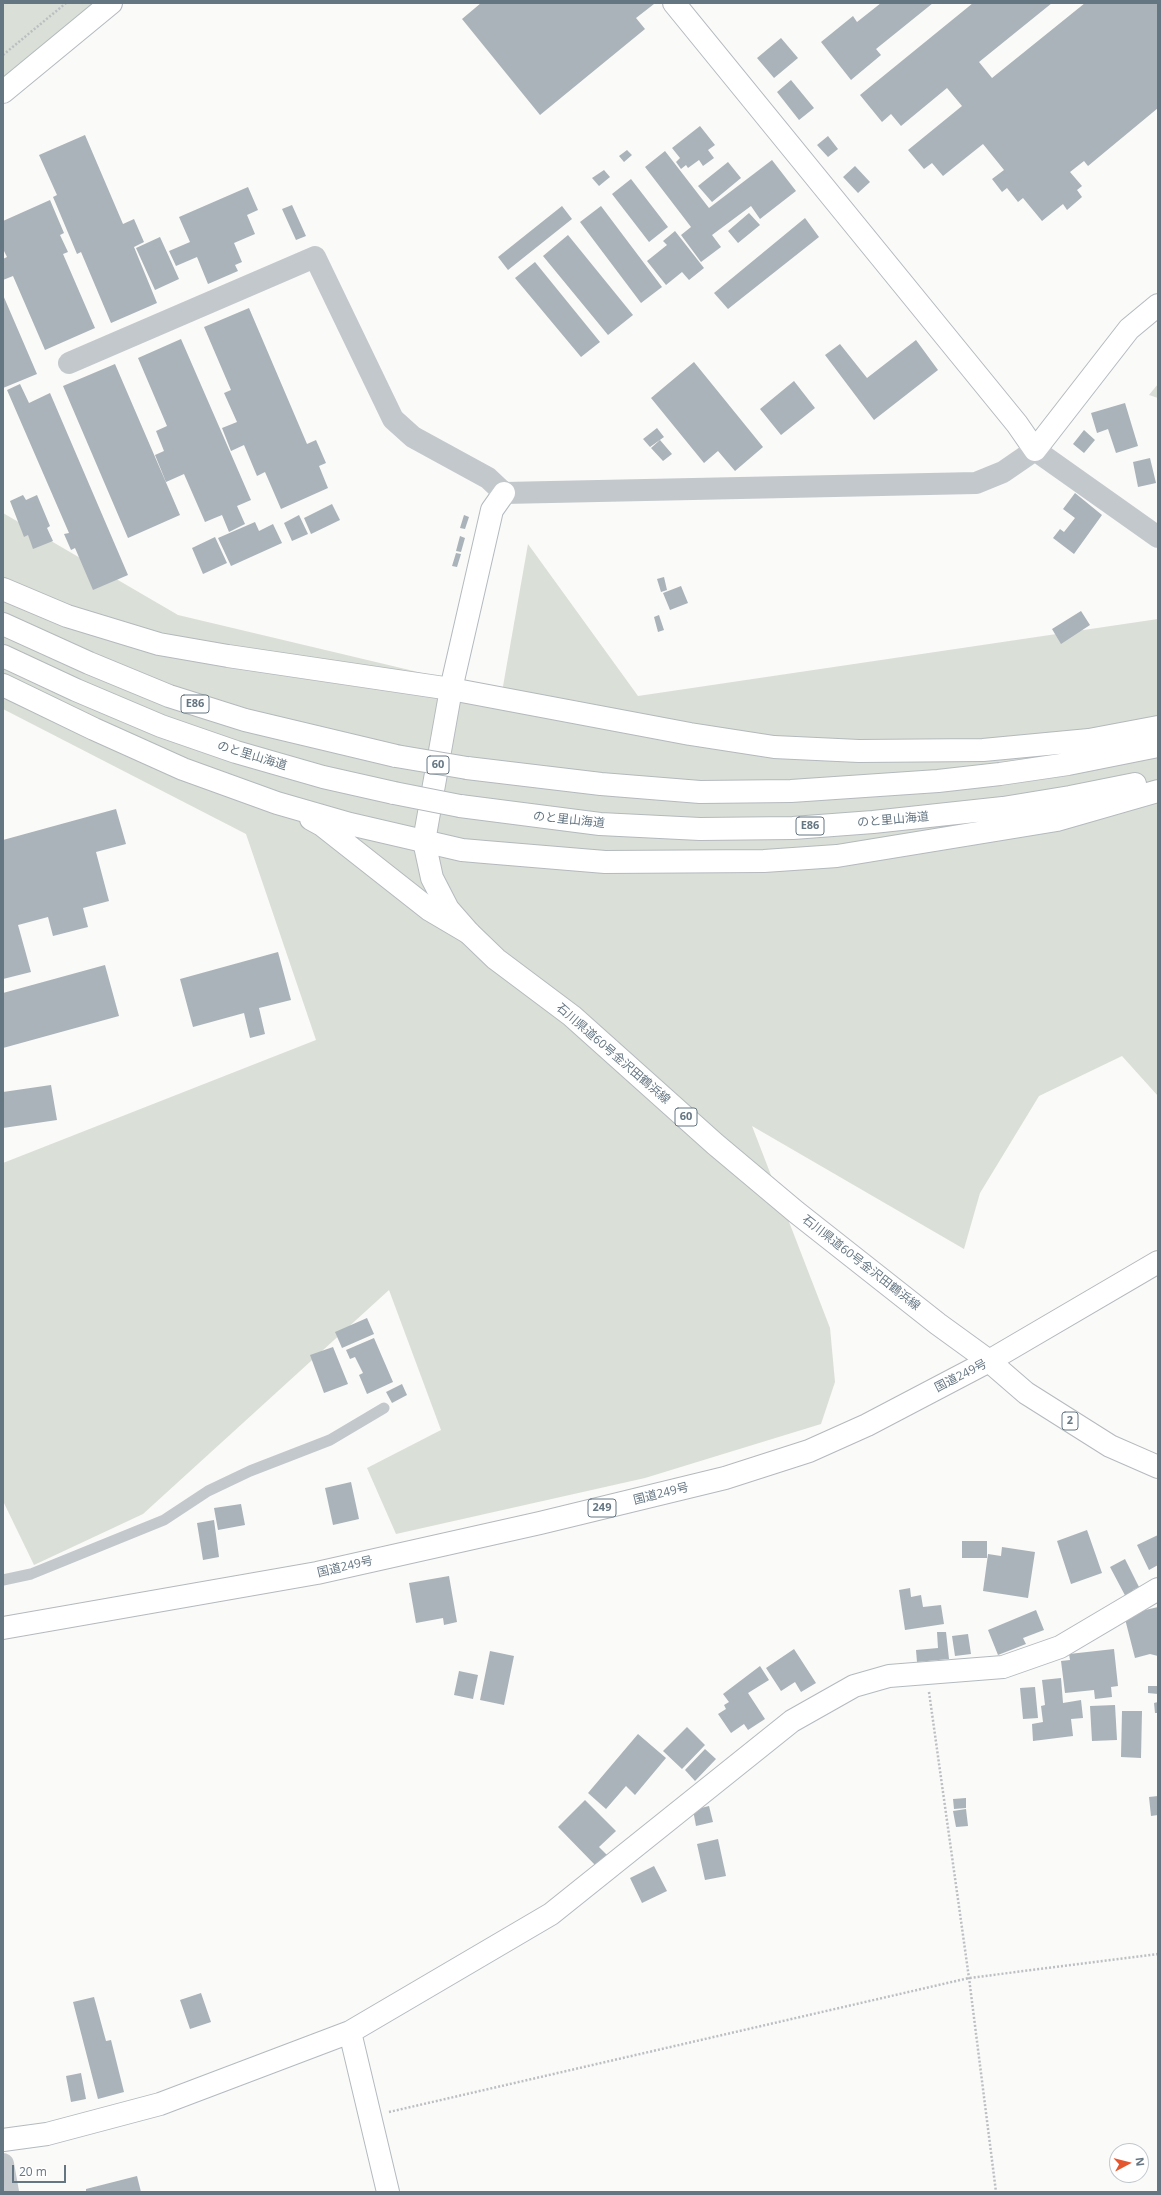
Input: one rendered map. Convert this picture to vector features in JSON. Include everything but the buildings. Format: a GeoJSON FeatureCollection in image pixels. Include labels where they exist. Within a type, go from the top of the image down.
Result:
{"type":"FeatureCollection","features":[{"type":"Feature","properties":{"kind":"main road"},"geometry":{"type":"LineString","coordinates":[[3,92],[111,3]]}},
{"type":"Feature","properties":{"kind":"main road"},"geometry":{"type":"LineString","coordinates":[[674,3],[1012,417],[1035,450],[1129,329],[1158,305]]}},
{"type":"Feature","properties":{"kind":"main road"},"geometry":{"type":"LineString","coordinates":[[451,689],[492,510],[504,493]]}},
{"type":"Feature","properties":{"kind":"main road"},"geometry":{"type":"LineString","coordinates":[[3,589],[67,616],[159,644],[228,656],[451,689],[690,734],[774,747],[859,751],[983,750],[1090,740],[1158,727]]}},
{"type":"Feature","properties":{"kind":"main road","name":"E86"},"geometry":{"type":"LineString","coordinates":[[3,624],[88,664],[169,696],[245,720],[396,756],[467,768],[601,784],[700,792],[791,791],[938,781],[1068,764],[1158,746]]}},
{"type":"Feature","properties":{"kind":"main road","name":"のと里山海道"},"geometry":{"type":"LineString","coordinates":[[3,656],[76,690],[161,726],[251,756],[323,777],[394,794],[460,806],[600,824],[700,829],[793,828],[881,821],[1002,808],[1070,798],[1158,778]]}},
{"type":"Feature","properties":{"kind":"main road"},"geometry":{"type":"LineString","coordinates":[[3,685],[94,729],[183,769],[290,807],[350,824],[462,850],[604,862],[764,861],[837,856],[1057,820],[1158,791]]}},
{"type":"Feature","properties":{"kind":"main road","name":"60"},"geometry":{"type":"LineString","coordinates":[[424,841],[451,689]]}},
{"type":"Feature","properties":{"kind":"main road"},"geometry":{"type":"LineString","coordinates":[[290,807],[322,825],[430,910],[469,933]]}},
{"type":"Feature","properties":{"kind":"main road","name":"石川県道60号金沢田鶴浜線"},"geometry":{"type":"LineString","coordinates":[[424,841],[432,878],[448,909],[469,933],[496,959],[572,1016],[715,1144],[796,1212],[938,1324],[989,1361]]}},
{"type":"Feature","properties":{"kind":"main road","name":"国道249号"},"geometry":{"type":"LineString","coordinates":[[3,1628],[317,1573],[548,1521],[725,1478],[810,1451],[867,1425],[989,1361],[1158,1262]]}},
{"type":"Feature","properties":{"kind":"main road","name":"2"},"geometry":{"type":"LineString","coordinates":[[989,1361],[1026,1393],[1110,1446],[1158,1467]]}},
{"type":"Feature","properties":{"kind":"main road"},"geometry":{"type":"LineString","coordinates":[[3,2140],[47,2134],[160,2104],[350,2032],[551,1914],[792,1721],[854,1686],[889,1676],[1003,1667],[1060,1647],[1158,1589]]}},
{"type":"Feature","properties":{"kind":"main road"},"geometry":{"type":"LineString","coordinates":[[350,2032],[388,2192]]}},
{"type":"Feature","properties":{"kind":"street"},"geometry":{"type":"LineString","coordinates":[[69,363],[315,257],[393,419],[413,437],[488,478],[504,493],[976,483],[1003,472],[1035,450],[1158,537]]}},
{"type":"Feature","properties":{"kind":"street"},"geometry":{"type":"LineString","coordinates":[[3,2164],[8,2192]]}},
{"type":"Feature","properties":{"kind":"lane"},"geometry":{"type":"LineString","coordinates":[[3,1580],[31,1574],[164,1520],[208,1491],[250,1471],[330,1440],[384,1408]]}},
{"type":"Feature","properties":{"kind":"path"},"geometry":{"type":"LineString","coordinates":[[3,55],[66,3]]}},
{"type":"Feature","properties":{"kind":"path"},"geometry":{"type":"LineString","coordinates":[[927,1674],[932,1724],[969,1978],[996,2192]]}},
{"type":"Feature","properties":{"kind":"path"},"geometry":{"type":"LineString","coordinates":[[371,2116],[969,1978],[1158,1954]]}},
{"type":"Feature","properties":{"kind":"shaded area"},"geometry":{"type":"Polygon","coordinates":[[[3,3],[103,3],[3,97],[3,3]]]}},
{"type":"Feature","properties":{"kind":"shaded area"},"geometry":{"type":"Polygon","coordinates":[[[1158,384],[1158,398],[1149,395],[1158,384]]]}},
{"type":"Feature","properties":{"kind":"shaded area"},"geometry":{"type":"Polygon","coordinates":[[[3,513],[178,615],[502,692],[528,544],[638,696],[1158,619],[1158,1096],[1122,1056],[1039,1096],[980,1193],[964,1249],[752,1126],[830,1328],[835,1382],[821,1424],[645,1478],[396,1534],[367,1468],[441,1430],[389,1290],[143,1514],[34,1565],[3,1501],[3,1163],[316,1040],[246,834],[3,709],[3,513]]]}}]}
